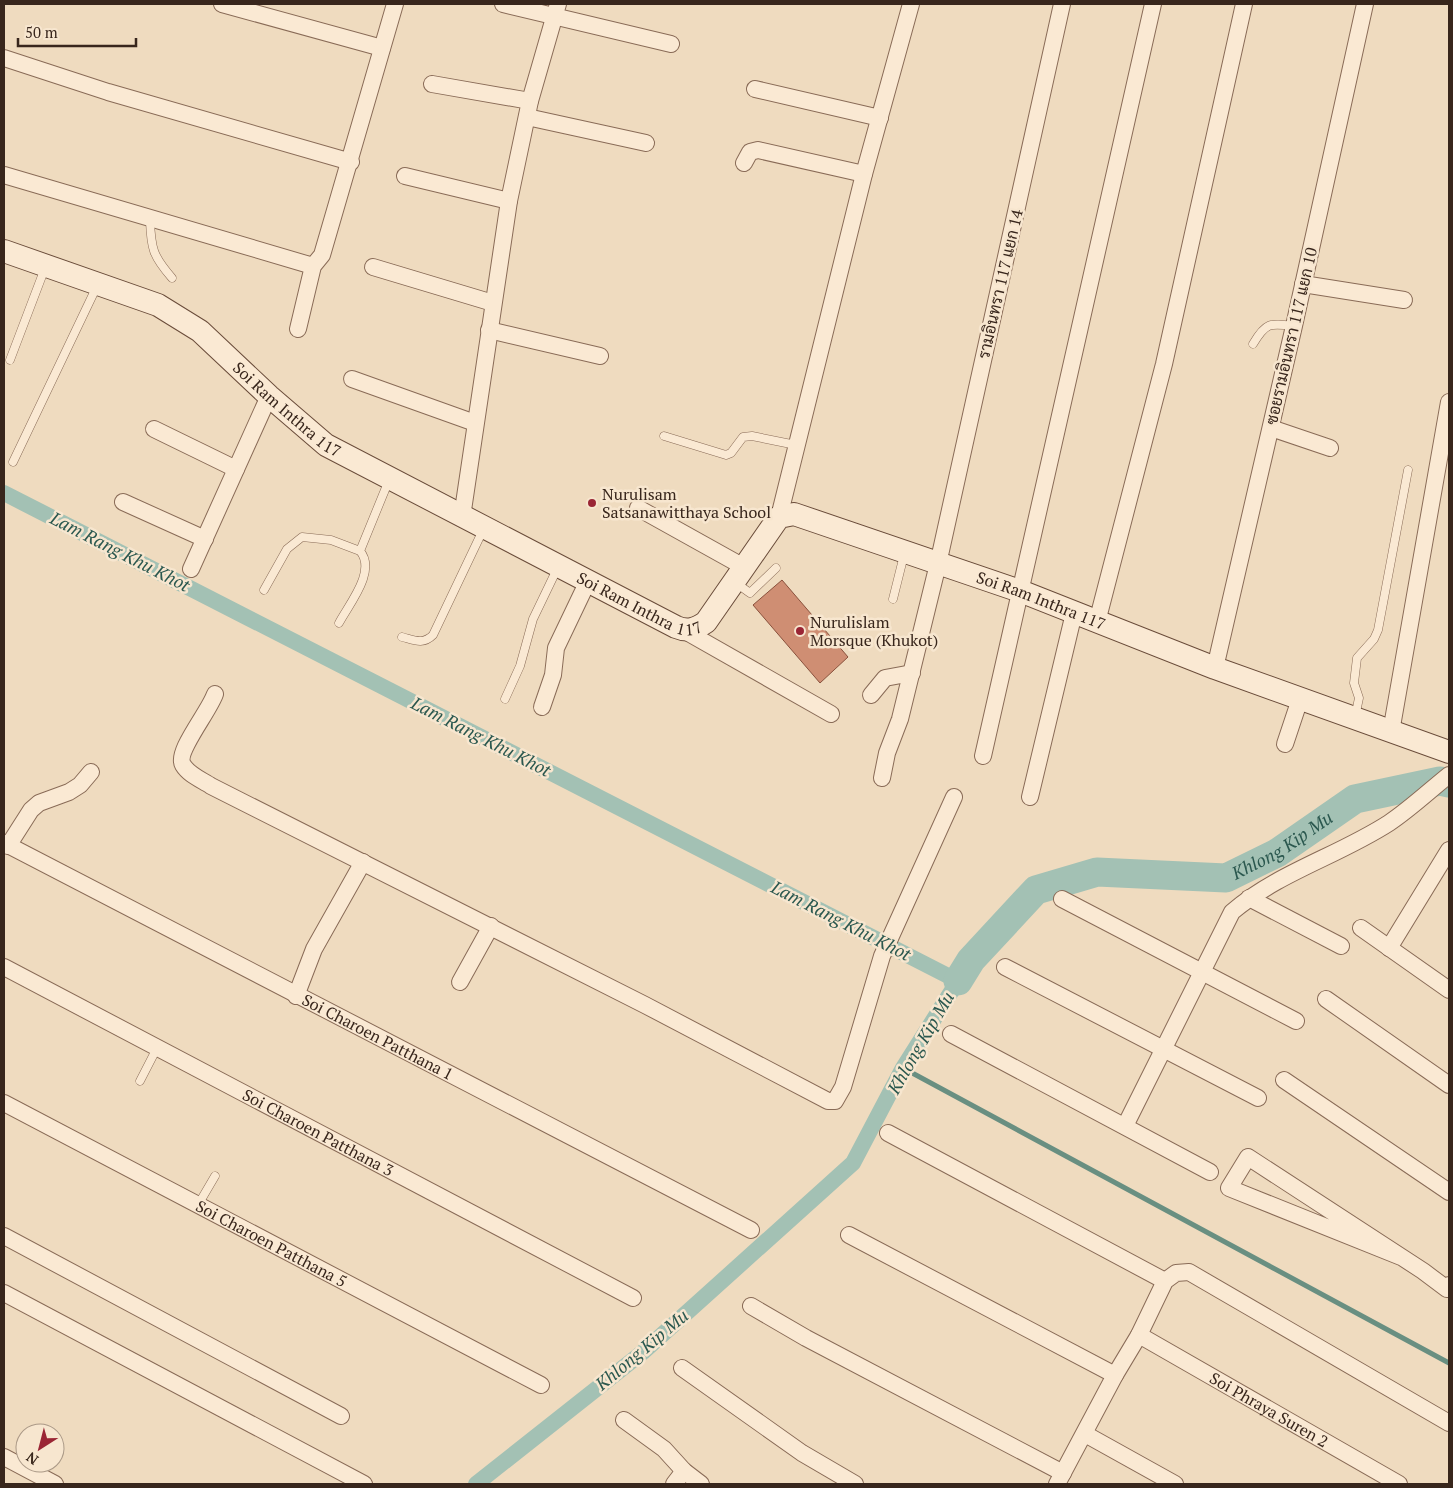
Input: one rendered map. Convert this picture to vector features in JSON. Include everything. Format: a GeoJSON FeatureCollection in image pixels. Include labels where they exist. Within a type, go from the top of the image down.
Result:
{"type":"FeatureCollection","features":[{"type":"Feature","properties":{"kind":"street"},"geometry":{"type":"LineString","coordinates":[[222,4],[382,48]]}},
{"type":"Feature","properties":{"kind":"street"},"geometry":{"type":"LineString","coordinates":[[298,329],[313,266],[322,255],[351,162],[395,4]]}},
{"type":"Feature","properties":{"kind":"street"},"geometry":{"type":"LineString","coordinates":[[503,4],[557,10],[671,44]]}},
{"type":"Feature","properties":{"kind":"street"},"geometry":{"type":"LineString","coordinates":[[779,517],[864,174],[911,4]]}},
{"type":"Feature","properties":{"kind":"street","name":"รามอินทรา 117 แยก 14"},"geometry":{"type":"LineString","coordinates":[[882,778],[912,673],[938,564],[1062,4]]}},
{"type":"Feature","properties":{"kind":"street"},"geometry":{"type":"LineString","coordinates":[[983,756],[1153,4]]}},
{"type":"Feature","properties":{"kind":"street"},"geometry":{"type":"LineString","coordinates":[[1097,622],[1164,364],[1244,4]]}},
{"type":"Feature","properties":{"kind":"street","name":"ซอยรามอินทรา 117 แยก 10"},"geometry":{"type":"LineString","coordinates":[[1215,668],[1271,428],[1365,4]]}},
{"type":"Feature","properties":{"kind":"street"},"geometry":{"type":"LineString","coordinates":[[462,517],[509,201],[530,101],[557,10]]}},
{"type":"Feature","properties":{"kind":"street"},"geometry":{"type":"LineString","coordinates":[[4,58],[108,92],[351,162]]}},
{"type":"Feature","properties":{"kind":"street"},"geometry":{"type":"LineString","coordinates":[[432,84],[530,101]]}},
{"type":"Feature","properties":{"kind":"street"},"geometry":{"type":"LineString","coordinates":[[755,89],[880,118]]}},
{"type":"Feature","properties":{"kind":"street"},"geometry":{"type":"LineString","coordinates":[[527,117],[646,143]]}},
{"type":"Feature","properties":{"kind":"street"},"geometry":{"type":"LineString","coordinates":[[744,163],[750,152],[758,150],[864,174]]}},
{"type":"Feature","properties":{"kind":"street"},"geometry":{"type":"LineString","coordinates":[[4,175],[150,220],[313,266]]}},
{"type":"Feature","properties":{"kind":"street"},"geometry":{"type":"LineString","coordinates":[[405,176],[509,201]]}},
{"type":"Feature","properties":{"kind":"street","name":"Soi Ram Inthra 117"},"geometry":{"type":"LineString","coordinates":[[4,251],[158,305],[176,315],[200,331],[269,396],[326,445],[389,480],[685,631],[698,628],[706,622],[779,517],[794,514],[1020,591],[1215,668],[1449,752]]}},
{"type":"Feature","properties":{"kind":"street"},"geometry":{"type":"LineString","coordinates":[[372,267],[493,303]]}},
{"type":"Feature","properties":{"kind":"street"},"geometry":{"type":"LineString","coordinates":[[1303,284],[1404,300]]}},
{"type":"Feature","properties":{"kind":"street"},"geometry":{"type":"LineString","coordinates":[[489,330],[600,356]]}},
{"type":"Feature","properties":{"kind":"street"},"geometry":{"type":"LineString","coordinates":[[352,379],[475,423]]}},
{"type":"Feature","properties":{"kind":"street"},"geometry":{"type":"LineString","coordinates":[[191,569],[269,396]]}},
{"type":"Feature","properties":{"kind":"street"},"geometry":{"type":"LineString","coordinates":[[1391,732],[1449,402]]}},
{"type":"Feature","properties":{"kind":"street"},"geometry":{"type":"LineString","coordinates":[[1271,428],[1330,448]]}},
{"type":"Feature","properties":{"kind":"street"},"geometry":{"type":"LineString","coordinates":[[154,429],[236,470]]}},
{"type":"Feature","properties":{"kind":"street"},"geometry":{"type":"LineString","coordinates":[[123,502],[205,539]]}},
{"type":"Feature","properties":{"kind":"street"},"geometry":{"type":"LineString","coordinates":[[638,508],[739,575]]}},
{"type":"Feature","properties":{"kind":"street"},"geometry":{"type":"LineString","coordinates":[[542,707],[553,676],[556,648],[588,581]]}},
{"type":"Feature","properties":{"kind":"street"},"geometry":{"type":"LineString","coordinates":[[1030,797],[1074,612]]}},
{"type":"Feature","properties":{"kind":"street"},"geometry":{"type":"LineString","coordinates":[[685,631],[831,714]]}},
{"type":"Feature","properties":{"kind":"street"},"geometry":{"type":"LineString","coordinates":[[871,695],[884,678],[912,673]]}},
{"type":"Feature","properties":{"kind":"street"},"geometry":{"type":"LineString","coordinates":[[215,694],[211,706],[180,757],[183,765],[211,786],[491,926],[828,1101],[834,1101],[843,1086],[882,956],[954,797]]}},
{"type":"Feature","properties":{"kind":"street"},"geometry":{"type":"LineString","coordinates":[[1285,744],[1300,699]]}},
{"type":"Feature","properties":{"kind":"street"},"geometry":{"type":"LineString","coordinates":[[6,845],[31,810],[39,803],[70,792],[80,786],[92,772]]}},
{"type":"Feature","properties":{"kind":"street"},"geometry":{"type":"LineString","coordinates":[[1125,1126],[1232,912],[1248,898],[1279,878],[1388,823],[1449,775]]}},
{"type":"Feature","properties":{"kind":"street","name":"Soi Charoen Patthana 1"},"geometry":{"type":"LineString","coordinates":[[6,845],[751,1230]]}},
{"type":"Feature","properties":{"kind":"street"},"geometry":{"type":"LineString","coordinates":[[1389,948],[1449,850]]}},
{"type":"Feature","properties":{"kind":"street"},"geometry":{"type":"LineString","coordinates":[[296,996],[314,948],[364,862]]}},
{"type":"Feature","properties":{"kind":"street"},"geometry":{"type":"LineString","coordinates":[[1248,898],[1341,946]]}},
{"type":"Feature","properties":{"kind":"street"},"geometry":{"type":"LineString","coordinates":[[1062,899],[1296,1021]]}},
{"type":"Feature","properties":{"kind":"street"},"geometry":{"type":"LineString","coordinates":[[460,982],[491,926]]}},
{"type":"Feature","properties":{"kind":"street"},"geometry":{"type":"LineString","coordinates":[[1361,928],[1449,990]]}},
{"type":"Feature","properties":{"kind":"street","name":"Soi Charoen Patthana 3"},"geometry":{"type":"LineString","coordinates":[[4,967],[633,1298]]}},
{"type":"Feature","properties":{"kind":"street"},"geometry":{"type":"LineString","coordinates":[[1005,967],[1258,1098]]}},
{"type":"Feature","properties":{"kind":"street"},"geometry":{"type":"LineString","coordinates":[[1326,999],[1449,1085]]}},
{"type":"Feature","properties":{"kind":"street"},"geometry":{"type":"LineString","coordinates":[[951,1034],[1210,1172]]}},
{"type":"Feature","properties":{"kind":"street"},"geometry":{"type":"LineString","coordinates":[[1284,1080],[1449,1192]]}},
{"type":"Feature","properties":{"kind":"street","name":"Soi Charoen Patthana 5"},"geometry":{"type":"LineString","coordinates":[[4,1102],[541,1385]]}},
{"type":"Feature","properties":{"kind":"street"},"geometry":{"type":"LineString","coordinates":[[888,1133],[1165,1281]]}},
{"type":"Feature","properties":{"kind":"street"},"geometry":{"type":"LineString","coordinates":[[1401,1257],[1229,1188],[1248,1157],[1401,1257],[1447,1289],[1449,1285]]}},
{"type":"Feature","properties":{"kind":"street"},"geometry":{"type":"LineString","coordinates":[[849,1235],[1115,1375]]}},
{"type":"Feature","properties":{"kind":"street"},"geometry":{"type":"LineString","coordinates":[[4,1236],[341,1416]]}},
{"type":"Feature","properties":{"kind":"street"},"geometry":{"type":"LineString","coordinates":[[751,1306],[1060,1479],[1115,1375],[1139,1335],[1165,1281],[1176,1273],[1189,1272],[1449,1423]]}},
{"type":"Feature","properties":{"kind":"street"},"geometry":{"type":"LineString","coordinates":[[4,1293],[364,1484]]}},
{"type":"Feature","properties":{"kind":"street","name":"Soi Phraya Suren 2"},"geometry":{"type":"LineString","coordinates":[[1139,1335],[1399,1484]]}},
{"type":"Feature","properties":{"kind":"street"},"geometry":{"type":"LineString","coordinates":[[682,1368],[802,1452],[855,1484]]}},
{"type":"Feature","properties":{"kind":"street"},"geometry":{"type":"LineString","coordinates":[[624,1420],[664,1449],[679,1478],[702,1484]]}},
{"type":"Feature","properties":{"kind":"street"},"geometry":{"type":"LineString","coordinates":[[1085,1434],[1175,1484]]}},
{"type":"Feature","properties":{"kind":"street"},"geometry":{"type":"LineString","coordinates":[[4,1457],[55,1484]]}},
{"type":"Feature","properties":{"kind":"lane"},"geometry":{"type":"LineString","coordinates":[[150,220],[151,247],[156,260],[172,278]]}},
{"type":"Feature","properties":{"kind":"lane"},"geometry":{"type":"LineString","coordinates":[[10,360],[46,266]]}},
{"type":"Feature","properties":{"kind":"lane"},"geometry":{"type":"LineString","coordinates":[[13,462],[98,284]]}},
{"type":"Feature","properties":{"kind":"lane"},"geometry":{"type":"LineString","coordinates":[[1253,344],[1262,329],[1267,325],[1294,326]]}},
{"type":"Feature","properties":{"kind":"lane"},"geometry":{"type":"LineString","coordinates":[[664,436],[726,454],[731,453],[743,437],[752,436],[796,444]]}},
{"type":"Feature","properties":{"kind":"lane"},"geometry":{"type":"LineString","coordinates":[[1355,719],[1358,698],[1354,683],[1357,658],[1374,639],[1378,630],[1408,470]]}},
{"type":"Feature","properties":{"kind":"lane"},"geometry":{"type":"LineString","coordinates":[[360,551],[389,480]]}},
{"type":"Feature","properties":{"kind":"lane"},"geometry":{"type":"LineString","coordinates":[[402,637],[422,642],[433,635],[484,528]]}},
{"type":"Feature","properties":{"kind":"lane"},"geometry":{"type":"LineString","coordinates":[[264,590],[288,548],[302,537],[331,540],[360,551],[367,563],[366,570],[339,623]]}},
{"type":"Feature","properties":{"kind":"lane"},"geometry":{"type":"LineString","coordinates":[[893,599],[905,552]]}},
{"type":"Feature","properties":{"kind":"lane"},"geometry":{"type":"LineString","coordinates":[[504,698],[520,666],[532,619],[558,565]]}},
{"type":"Feature","properties":{"kind":"lane"},"geometry":{"type":"LineString","coordinates":[[739,575],[750,593],[776,568]]}},
{"type":"Feature","properties":{"kind":"lane"},"geometry":{"type":"LineString","coordinates":[[140,1081],[157,1048]]}},
{"type":"Feature","properties":{"kind":"lane"},"geometry":{"type":"LineString","coordinates":[[198,1204],[215,1176]]}},
{"type":"Feature","properties":{"kind":"building","name":"Nurulislam Morsque (Khukot)"},"geometry":{"type":"Polygon","coordinates":[[[782,580],[848,657],[820,683],[753,605],[782,580]]]}},
{"type":"Feature","properties":{"kind":"waterway","name":"Lam Rang Khu Khot"},"geometry":{"type":"LineString","coordinates":[[4,493],[958,981],[903,1068],[853,1163],[643,1352],[476,1484]]}},
{"type":"Feature","properties":{"kind":"waterway","name":"Khlong Kip Mu"},"geometry":{"type":"LineString","coordinates":[[958,981],[971,960],[1036,890],[1097,872],[1226,878],[1277,853],[1355,799],[1440,781],[1449,783]]}},
{"type":"Feature","properties":{"kind":"waterway"},"geometry":{"type":"LineString","coordinates":[[903,1068],[1449,1363]]}},
{"type":"Feature","properties":{"kind":"place","name":"Nurulisam Satsanawitthaya School"},"geometry":{"type":"Point","coordinates":[592,503]}},
{"type":"Feature","properties":{"kind":"place","name":"Nurulislam Morsque (Khukot)"},"geometry":{"type":"Point","coordinates":[800,631]}}]}
